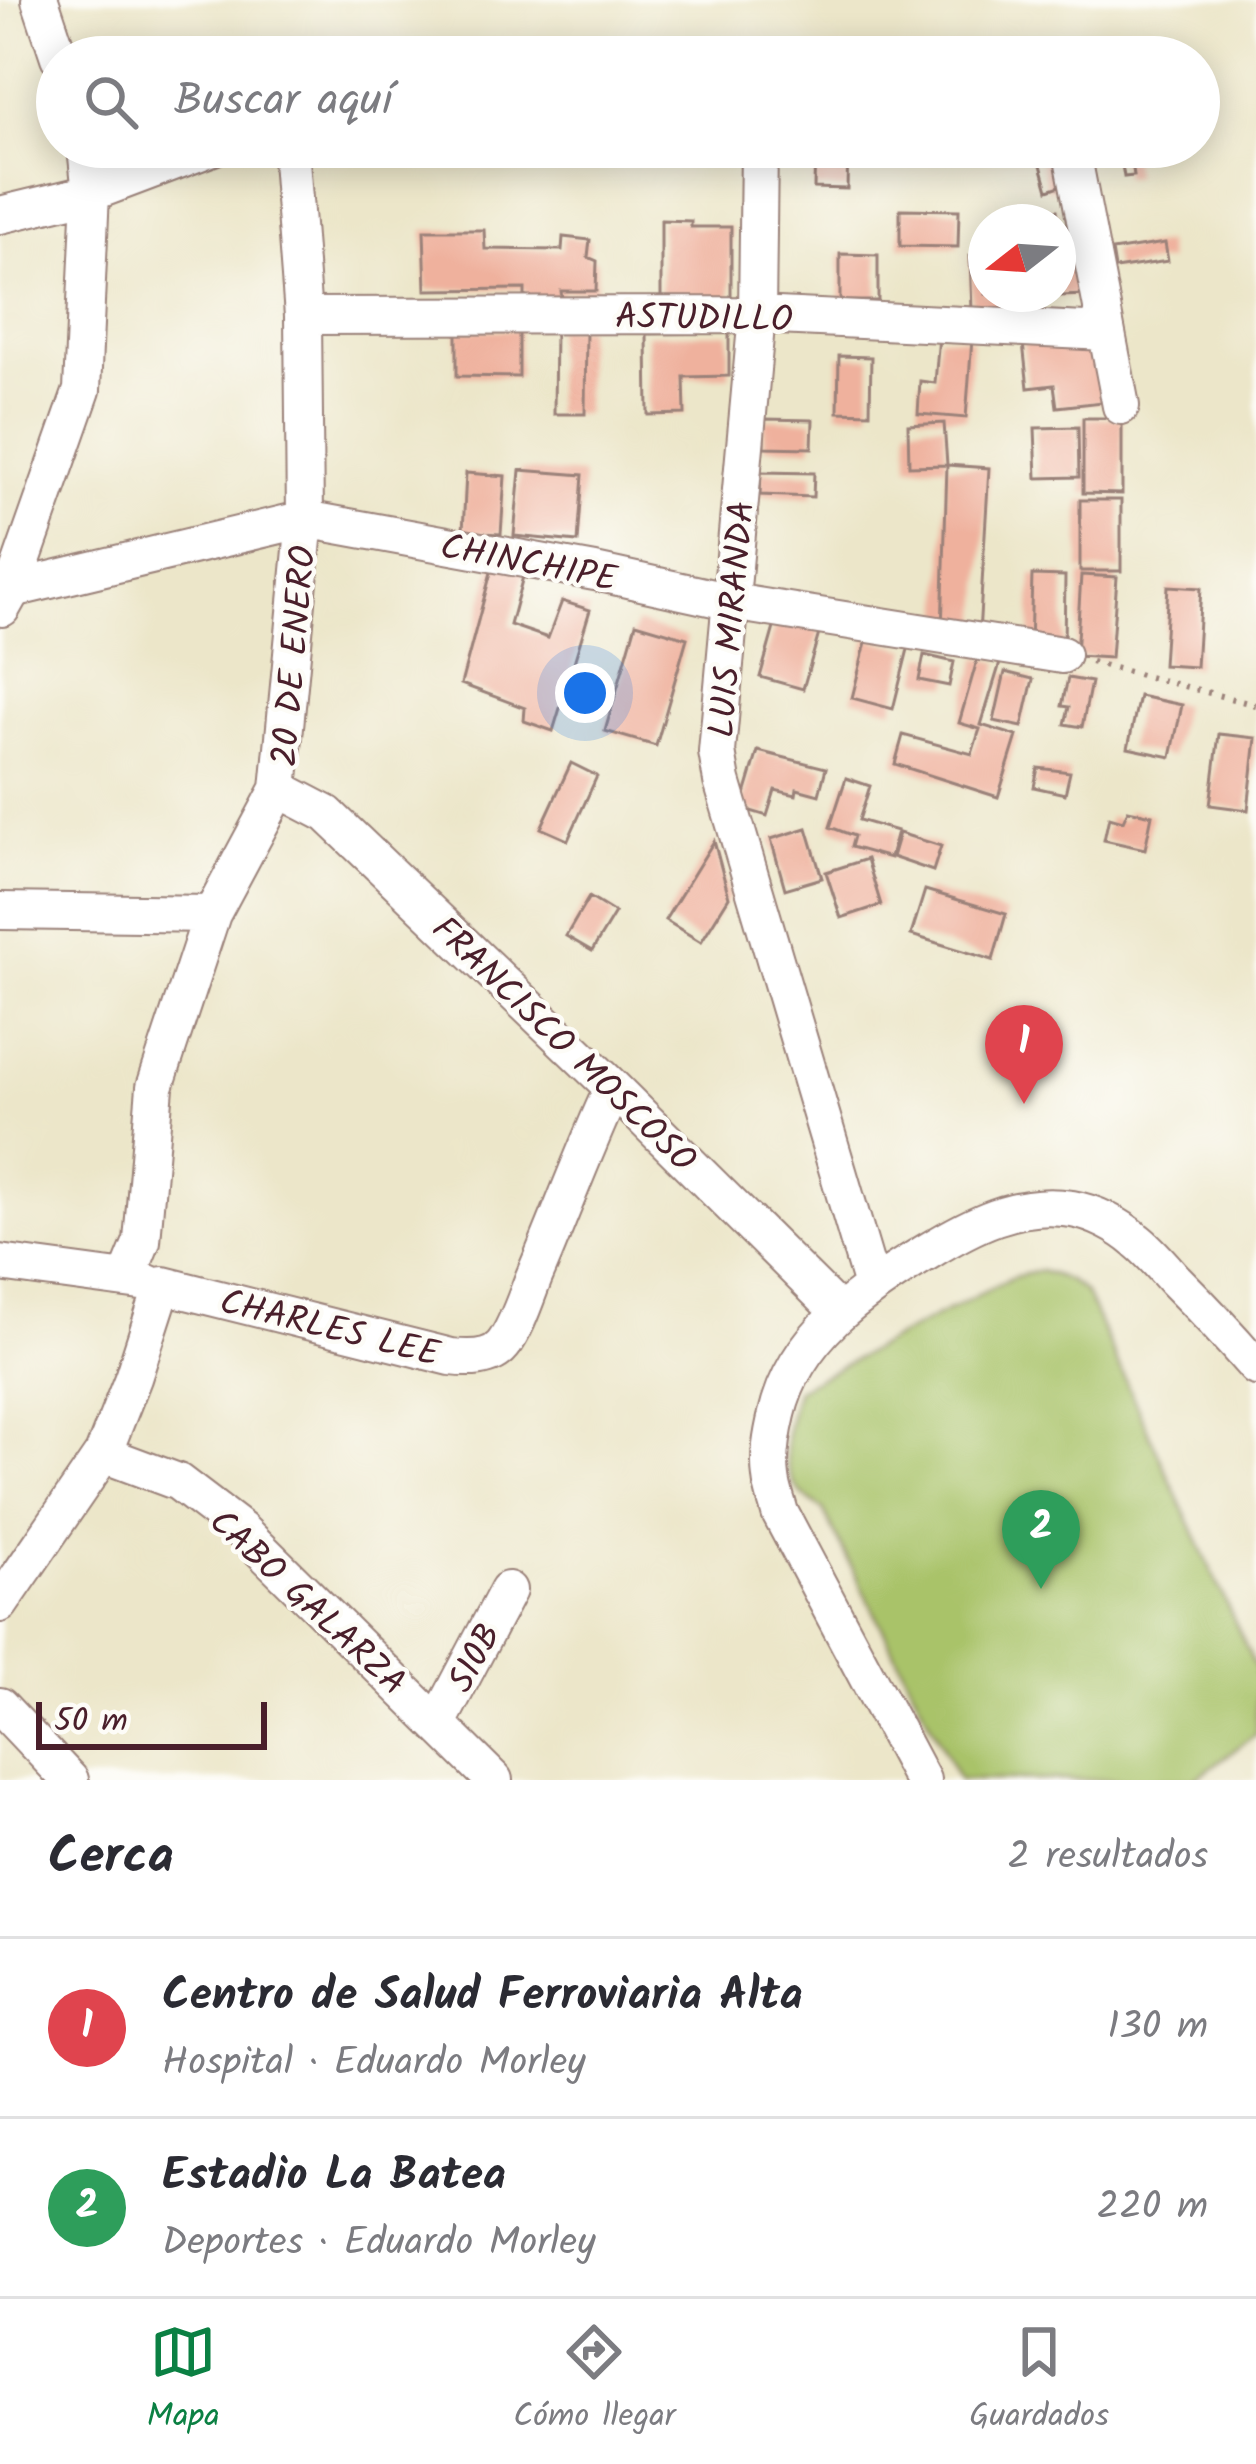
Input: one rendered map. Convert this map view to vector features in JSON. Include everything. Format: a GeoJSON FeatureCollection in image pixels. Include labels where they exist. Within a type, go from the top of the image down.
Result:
{"type":"FeatureCollection","features":[{"type":"Feature","properties":{"kind":"street"},"geometry":{"type":"LineString","coordinates":[[40,0],[52,36]]}},
{"type":"Feature","properties":{"kind":"street"},"geometry":{"type":"LineString","coordinates":[[4,599],[82,390],[88,168]]}},
{"type":"Feature","properties":{"kind":"street"},"geometry":{"type":"LineString","coordinates":[[0,215],[91,193],[157,168]]}},
{"type":"Feature","properties":{"kind":"street","name":"20 DE ENERO"},"geometry":{"type":"LineString","coordinates":[[126,1280],[142,1241],[155,1087],[212,914],[279,789],[305,519],[303,316],[292,168]]}},
{"type":"Feature","properties":{"kind":"street","name":"LUIS MIRANDA"},"geometry":{"type":"LineString","coordinates":[[759,168],[758,315],[717,752],[872,1286]]}},
{"type":"Feature","properties":{"kind":"street"},"geometry":{"type":"LineString","coordinates":[[1075,168],[1120,406]]}},
{"type":"Feature","properties":{"kind":"street","name":"ASTUDILLO"},"geometry":{"type":"LineString","coordinates":[[303,316],[758,315],[1106,332]]}},
{"type":"Feature","properties":{"kind":"street","name":"CHINCHIPE"},"geometry":{"type":"LineString","coordinates":[[4,599],[305,519],[732,602],[1062,655]]}},
{"type":"Feature","properties":{"kind":"street","name":"FRANCISCO MOSCOSO"},"geometry":{"type":"LineString","coordinates":[[279,789],[327,814],[839,1312]]}},
{"type":"Feature","properties":{"kind":"street"},"geometry":{"type":"LineString","coordinates":[[0,911],[212,914]]}},
{"type":"Feature","properties":{"kind":"street","name":"CHARLES LEE"},"geometry":{"type":"LineString","coordinates":[[9,1264],[164,1285],[472,1359],[502,1348],[613,1088]]}},
{"type":"Feature","properties":{"kind":"street"},"geometry":{"type":"LineString","coordinates":[[922,1780],[780,1513],[771,1478],[770,1440],[781,1393],[801,1354],[839,1312],[872,1286],[985,1220],[1017,1210],[1073,1209],[1136,1239],[1256,1367]]}},
{"type":"Feature","properties":{"kind":"street"},"geometry":{"type":"LineString","coordinates":[[0,1298],[9,1264]]}},
{"type":"Feature","properties":{"kind":"street"},"geometry":{"type":"LineString","coordinates":[[0,1604],[103,1454],[164,1285]]}},
{"type":"Feature","properties":{"kind":"street","name":"CABO GALARZA"},"geometry":{"type":"LineString","coordinates":[[103,1454],[178,1482],[241,1530],[494,1780]]}},
{"type":"Feature","properties":{"kind":"street","name":"S10B"},"geometry":{"type":"LineString","coordinates":[[438,1723],[508,1590]]}},
{"type":"Feature","properties":{"kind":"street"},"geometry":{"type":"LineString","coordinates":[[0,1706],[70,1780]]}},
{"type":"Feature","properties":{"kind":"path"},"geometry":{"type":"LineString","coordinates":[[1062,655],[1256,705]]}},
{"type":"Feature","properties":{"kind":"green space"},"geometry":{"type":"Polygon","coordinates":[[[1040,1271],[1086,1294],[1256,1669],[1256,1734],[1194,1780],[959,1780],[823,1510],[800,1492],[788,1469],[788,1428],[797,1389],[1013,1277],[1040,1271]]]}},
{"type":"Feature","properties":{"kind":"building"},"geometry":{"type":"Polygon","coordinates":[[[814,168],[848,168],[847,189],[814,188],[814,168]]]}},
{"type":"Feature","properties":{"kind":"building"},"geometry":{"type":"Polygon","coordinates":[[[1042,168],[1065,168],[1069,183],[1048,190],[1042,168]]]}},
{"type":"Feature","properties":{"kind":"building"},"geometry":{"type":"Polygon","coordinates":[[[900,209],[959,210],[958,247],[900,246],[900,209]]]}},
{"type":"Feature","properties":{"kind":"building"},"geometry":{"type":"Polygon","coordinates":[[[661,220],[691,221],[691,227],[731,227],[731,299],[661,298],[661,220]]]}},
{"type":"Feature","properties":{"kind":"building"},"geometry":{"type":"Polygon","coordinates":[[[424,230],[484,230],[485,249],[562,250],[563,237],[590,240],[588,257],[597,261],[596,291],[561,291],[562,299],[525,299],[525,289],[426,290],[424,230]]]}},
{"type":"Feature","properties":{"kind":"building"},"geometry":{"type":"Polygon","coordinates":[[[1165,243],[1168,261],[1115,269],[1112,251],[1165,243]]]}},
{"type":"Feature","properties":{"kind":"building"},"geometry":{"type":"Polygon","coordinates":[[[840,254],[878,255],[878,301],[840,301],[840,254]]]}},
{"type":"Feature","properties":{"kind":"building"},"geometry":{"type":"Polygon","coordinates":[[[1076,259],[1085,259],[1087,295],[1076,295],[1076,259]]]}},
{"type":"Feature","properties":{"kind":"building"},"geometry":{"type":"Polygon","coordinates":[[[555,328],[586,328],[585,414],[554,414],[555,328]]]}},
{"type":"Feature","properties":{"kind":"building"},"geometry":{"type":"Polygon","coordinates":[[[457,330],[519,330],[519,377],[457,376],[457,330]]]}},
{"type":"Feature","properties":{"kind":"building"},"geometry":{"type":"Polygon","coordinates":[[[729,333],[729,376],[684,377],[685,414],[648,415],[647,334],[729,333]]]}},
{"type":"Feature","properties":{"kind":"building"},"geometry":{"type":"Polygon","coordinates":[[[1095,335],[1103,402],[1057,407],[1054,385],[1028,388],[1023,343],[1095,335]]]}},
{"type":"Feature","properties":{"kind":"building"},"geometry":{"type":"Polygon","coordinates":[[[939,336],[972,339],[966,418],[918,414],[920,381],[935,383],[939,336]]]}},
{"type":"Feature","properties":{"kind":"building"},"geometry":{"type":"Polygon","coordinates":[[[839,356],[871,357],[870,413],[838,412],[839,356]]]}},
{"type":"Feature","properties":{"kind":"building"},"geometry":{"type":"Polygon","coordinates":[[[1083,418],[1122,418],[1122,494],[1083,493],[1083,418]]]}},
{"type":"Feature","properties":{"kind":"building"},"geometry":{"type":"Polygon","coordinates":[[[764,419],[813,420],[812,448],[764,447],[764,419]]]}},
{"type":"Feature","properties":{"kind":"building"},"geometry":{"type":"Polygon","coordinates":[[[944,423],[947,465],[909,466],[908,425],[944,423]]]}},
{"type":"Feature","properties":{"kind":"building"},"geometry":{"type":"Polygon","coordinates":[[[1078,427],[1079,477],[1037,478],[1035,428],[1078,427]]]}},
{"type":"Feature","properties":{"kind":"building"},"geometry":{"type":"Polygon","coordinates":[[[947,465],[989,468],[979,634],[942,632],[947,465]]]}},
{"type":"Feature","properties":{"kind":"building"},"geometry":{"type":"Polygon","coordinates":[[[520,470],[583,475],[578,542],[514,536],[520,470]]]}},
{"type":"Feature","properties":{"kind":"building"},"geometry":{"type":"Polygon","coordinates":[[[761,472],[814,473],[813,497],[760,495],[761,472]]]}},
{"type":"Feature","properties":{"kind":"building"},"geometry":{"type":"Polygon","coordinates":[[[466,473],[505,476],[501,534],[463,532],[466,473]]]}},
{"type":"Feature","properties":{"kind":"building"},"geometry":{"type":"Polygon","coordinates":[[[1080,500],[1121,500],[1121,571],[1080,571],[1080,500]]]}},
{"type":"Feature","properties":{"kind":"building"},"geometry":{"type":"Polygon","coordinates":[[[494,561],[525,569],[510,625],[548,638],[562,601],[590,610],[553,731],[524,721],[525,708],[461,684],[494,561]]]}},
{"type":"Feature","properties":{"kind":"building"},"geometry":{"type":"Polygon","coordinates":[[[1032,575],[1065,576],[1064,647],[1030,646],[1032,575]]]}},
{"type":"Feature","properties":{"kind":"building"},"geometry":{"type":"Polygon","coordinates":[[[1081,575],[1117,577],[1111,658],[1076,656],[1081,575]]]}},
{"type":"Feature","properties":{"kind":"building"},"geometry":{"type":"Polygon","coordinates":[[[1168,586],[1201,588],[1196,667],[1163,665],[1168,586]]]}},
{"type":"Feature","properties":{"kind":"building"},"geometry":{"type":"Polygon","coordinates":[[[777,617],[820,630],[803,689],[760,677],[777,617]]]}},
{"type":"Feature","properties":{"kind":"building"},"geometry":{"type":"Polygon","coordinates":[[[636,623],[687,638],[656,746],[605,731],[636,623]]]}},
{"type":"Feature","properties":{"kind":"building"},"geometry":{"type":"Polygon","coordinates":[[[867,638],[908,649],[893,709],[852,698],[867,638]]]}},
{"type":"Feature","properties":{"kind":"building"},"geometry":{"type":"Polygon","coordinates":[[[924,655],[954,662],[949,686],[919,680],[924,655]]]}},
{"type":"Feature","properties":{"kind":"building"},"geometry":{"type":"Polygon","coordinates":[[[978,657],[1000,663],[981,725],[1017,736],[998,797],[895,764],[903,735],[972,754],[980,729],[959,723],[978,657]]]}},
{"type":"Feature","properties":{"kind":"building"},"geometry":{"type":"Polygon","coordinates":[[[1005,672],[1033,679],[1022,727],[994,721],[1005,672]]]}},
{"type":"Feature","properties":{"kind":"building"},"geometry":{"type":"Polygon","coordinates":[[[1068,678],[1091,682],[1082,727],[1065,724],[1069,707],[1062,706],[1068,678]]]}},
{"type":"Feature","properties":{"kind":"building"},"geometry":{"type":"Polygon","coordinates":[[[1139,696],[1182,705],[1171,757],[1128,748],[1139,696]]]}},
{"type":"Feature","properties":{"kind":"building"},"geometry":{"type":"Polygon","coordinates":[[[1219,734],[1256,738],[1248,810],[1210,805],[1219,734]]]}},
{"type":"Feature","properties":{"kind":"building"},"geometry":{"type":"Polygon","coordinates":[[[758,751],[826,768],[819,795],[775,790],[767,816],[741,808],[758,751]]]}},
{"type":"Feature","properties":{"kind":"building"},"geometry":{"type":"Polygon","coordinates":[[[571,763],[597,776],[568,840],[541,828],[571,763]]]}},
{"type":"Feature","properties":{"kind":"building"},"geometry":{"type":"Polygon","coordinates":[[[1038,768],[1070,772],[1065,794],[1034,787],[1038,768]]]}},
{"type":"Feature","properties":{"kind":"building"},"geometry":{"type":"Polygon","coordinates":[[[846,778],[870,786],[859,820],[897,831],[890,858],[851,847],[854,836],[830,827],[846,778]]]}},
{"type":"Feature","properties":{"kind":"building"},"geometry":{"type":"Polygon","coordinates":[[[1128,810],[1152,815],[1145,849],[1104,840],[1109,817],[1123,821],[1128,810]]]}},
{"type":"Feature","properties":{"kind":"building"},"geometry":{"type":"Polygon","coordinates":[[[807,828],[822,878],[785,889],[771,839],[807,828]]]}},
{"type":"Feature","properties":{"kind":"building"},"geometry":{"type":"Polygon","coordinates":[[[899,833],[941,846],[933,871],[892,857],[899,833]]]}},
{"type":"Feature","properties":{"kind":"building"},"geometry":{"type":"Polygon","coordinates":[[[714,841],[729,897],[701,942],[665,920],[714,841]]]}},
{"type":"Feature","properties":{"kind":"building"},"geometry":{"type":"Polygon","coordinates":[[[867,859],[881,905],[841,918],[826,872],[867,859]]]}},
{"type":"Feature","properties":{"kind":"building"},"geometry":{"type":"Polygon","coordinates":[[[925,890],[1006,914],[993,960],[911,935],[925,890]]]}},
{"type":"Feature","properties":{"kind":"building"},"geometry":{"type":"Polygon","coordinates":[[[589,897],[615,913],[592,951],[566,936],[589,897]]]}},
{"type":"Feature","properties":{"kind":"place","name":"Centro de Salud Ferroviaria Alta"},"geometry":{"type":"Point","coordinates":[1024,1104]}},
{"type":"Feature","properties":{"kind":"place","name":"Estadio La Batea"},"geometry":{"type":"Point","coordinates":[1041,1589]}}]}
